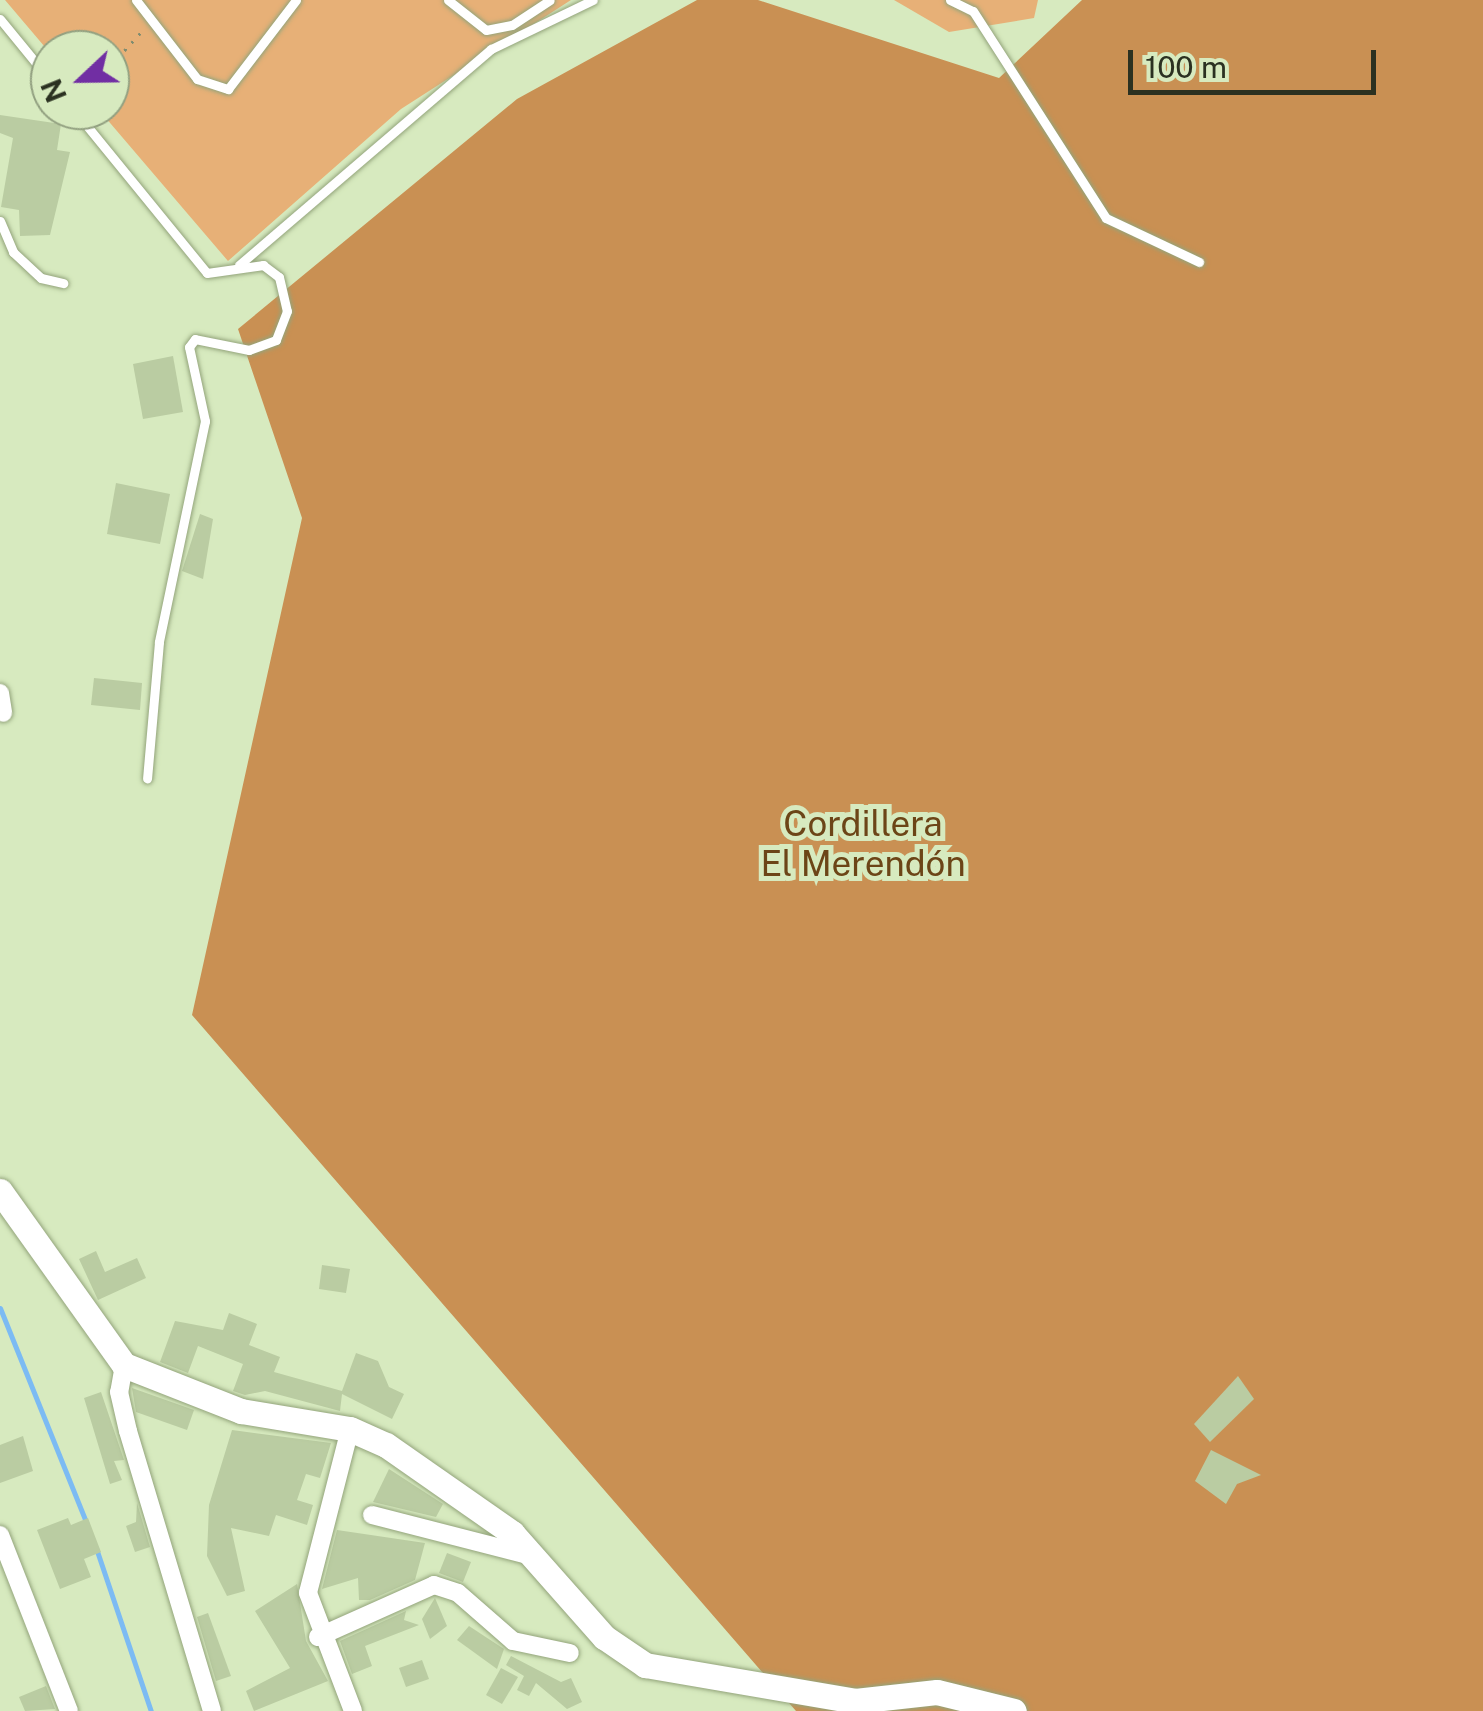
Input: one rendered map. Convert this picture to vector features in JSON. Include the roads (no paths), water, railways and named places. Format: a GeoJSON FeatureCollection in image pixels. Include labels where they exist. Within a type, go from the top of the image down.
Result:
{"type":"FeatureCollection","features":[{"type":"Feature","properties":{"kind":"street"},"geometry":{"type":"LineString","coordinates":[[0,693],[2,713]]}},
{"type":"Feature","properties":{"kind":"street"},"geometry":{"type":"LineString","coordinates":[[0,1191],[124,1366],[241,1410],[350,1429],[444,1479],[534,1557],[604,1637],[644,1665],[855,1701],[936,1692],[1014,1711]]}},
{"type":"Feature","properties":{"kind":"street"},"geometry":{"type":"LineString","coordinates":[[124,1366],[118,1392],[212,1711]]}},
{"type":"Feature","properties":{"kind":"street"},"geometry":{"type":"LineString","coordinates":[[350,1429],[308,1593],[318,1637],[353,1711]]}},
{"type":"Feature","properties":{"kind":"street"},"geometry":{"type":"LineString","coordinates":[[372,1515],[534,1557]]}},
{"type":"Feature","properties":{"kind":"street"},"geometry":{"type":"LineString","coordinates":[[0,1536],[69,1711]]}},
{"type":"Feature","properties":{"kind":"street"},"geometry":{"type":"LineString","coordinates":[[318,1637],[434,1586],[458,1593],[513,1641],[570,1652]]}},
{"type":"Feature","properties":{"kind":"lane"},"geometry":{"type":"LineString","coordinates":[[136,0],[197,79],[228,89],[296,0]]}},
{"type":"Feature","properties":{"kind":"lane"},"geometry":{"type":"LineString","coordinates":[[448,0],[486,30],[512,26],[550,0]]}},
{"type":"Feature","properties":{"kind":"lane"},"geometry":{"type":"LineString","coordinates":[[239,265],[491,49],[593,0]]}},
{"type":"Feature","properties":{"kind":"lane"},"geometry":{"type":"LineString","coordinates":[[950,0],[974,10],[1106,218],[1199,262]]}},
{"type":"Feature","properties":{"kind":"lane"},"geometry":{"type":"LineString","coordinates":[[0,19],[30,56]]}},
{"type":"Feature","properties":{"kind":"lane"},"geometry":{"type":"LineString","coordinates":[[90,130],[207,273],[239,265],[263,265],[279,277],[287,312],[276,340],[249,350],[195,338],[189,347],[205,421],[159,642],[146,778]]}},
{"type":"Feature","properties":{"kind":"lane"},"geometry":{"type":"LineString","coordinates":[[0,221],[13,252],[41,278],[63,283]]}},
{"type":"Feature","properties":{"kind":"waterway"},"geometry":{"type":"LineString","coordinates":[[0,1308],[87,1524]]}},
{"type":"Feature","properties":{"kind":"waterway"},"geometry":{"type":"LineString","coordinates":[[96,1548],[151,1711]]}},
{"type":"Feature","properties":{"kind":"park label","name":"Cordillera El Merendón"},"geometry":{"type":"Point","coordinates":[863,844]}}]}
